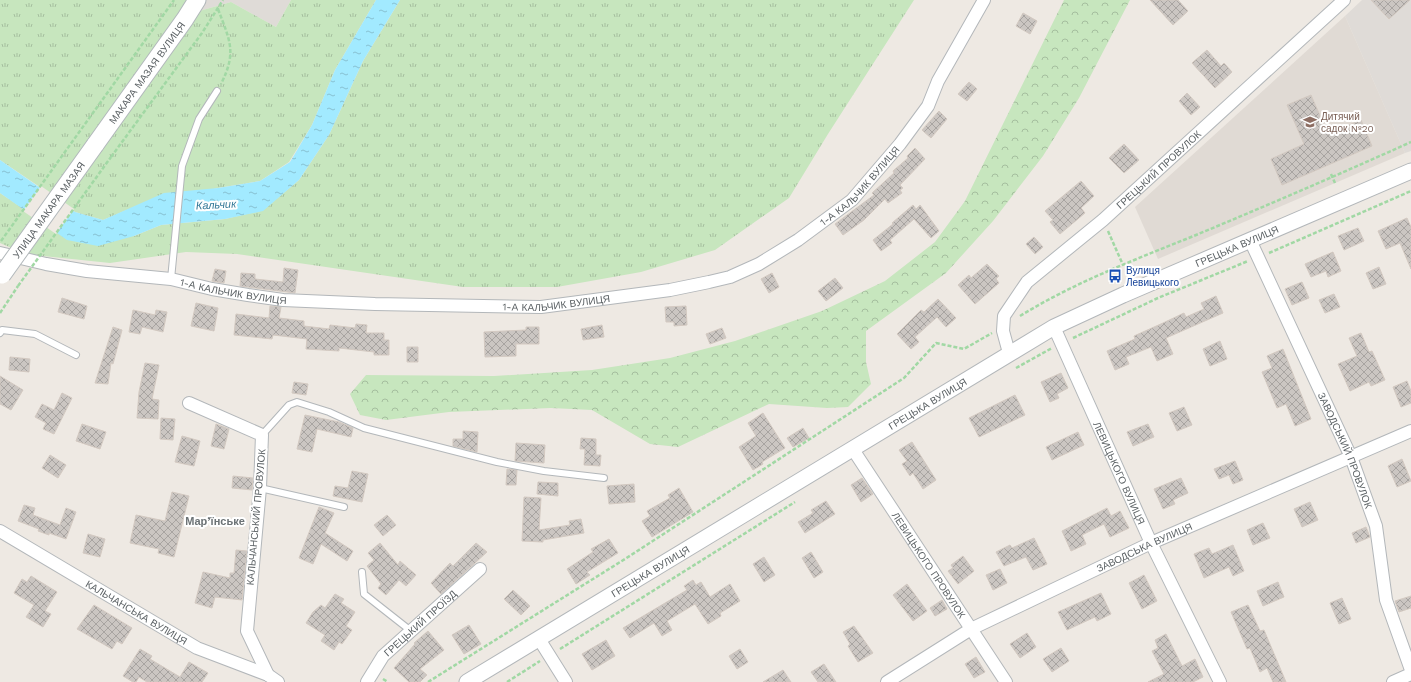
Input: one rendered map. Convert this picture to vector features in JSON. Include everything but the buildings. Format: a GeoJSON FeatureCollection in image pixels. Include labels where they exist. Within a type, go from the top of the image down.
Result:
{"type":"FeatureCollection","features":[{"type":"Feature","properties":{"kind":"main road","name":"МАКАРА МАЗАЯ ВУЛИЦЯ"},"geometry":{"type":"LineString","coordinates":[[95,145],[185,20],[197,0]]}},
{"type":"Feature","properties":{"kind":"main road","name":"УЛИЦА МАКАРА МАЗАЯ"},"geometry":{"type":"LineString","coordinates":[[1,276],[95,145]]}},
{"type":"Feature","properties":{"kind":"street","name":"1-А КАЛЬЧИК ВУЛИЦЯ"},"geometry":{"type":"LineString","coordinates":[[0,253],[87,272],[171,278],[212,289],[283,300],[374,304],[541,307],[670,290],[730,277],[758,264],[798,240],[856,195],[900,144],[928,106],[938,81],[984,0]]}},
{"type":"Feature","properties":{"kind":"street","name":"ГРЕЦЬКИЙ ПРОВУЛОК"},"geometry":{"type":"LineString","coordinates":[[1003,326],[1004,316],[1026,282],[1103,220],[1344,0]]}},
{"type":"Feature","properties":{"kind":"street","name":"ГРЕЦЬКА ВУЛИЦЯ"},"geometry":{"type":"LineString","coordinates":[[468,682],[1054,327],[1250,240],[1411,171]]}},
{"type":"Feature","properties":{"kind":"street","name":"ЗАВОДСЬКИЙ ПРОВУЛОК"},"geometry":{"type":"LineString","coordinates":[[1250,240],[1351,457],[1376,526],[1386,600],[1411,670]]}},
{"type":"Feature","properties":{"kind":"street"},"geometry":{"type":"LineString","coordinates":[[1003,326],[1009,353]]}},
{"type":"Feature","properties":{"kind":"street","name":"ЛЕВИЦЬКОГО ВУЛИЦЯ"},"geometry":{"type":"LineString","coordinates":[[1054,327],[1152,543],[1220,682]]}},
{"type":"Feature","properties":{"kind":"street","name":"КАЛЬЧАНСЬКИЙ ПРОВУЛОК"},"geometry":{"type":"LineString","coordinates":[[189,403],[262,435],[260,488],[246,631],[268,675]]}},
{"type":"Feature","properties":{"kind":"street","name":"ЗАВОДСЬКА ВУЛИЦЯ"},"geometry":{"type":"LineString","coordinates":[[887,682],[971,629],[1152,543],[1411,431]]}},
{"type":"Feature","properties":{"kind":"street","name":"ЛЕВИЦЬКОГО ПРОВУЛОК"},"geometry":{"type":"LineString","coordinates":[[852,448],[1006,682]]}},
{"type":"Feature","properties":{"kind":"street","name":"КАЛЬЧАНСЬКА ВУЛИЦЯ"},"geometry":{"type":"LineString","coordinates":[[0,531],[197,648],[268,675],[278,682]]}},
{"type":"Feature","properties":{"kind":"street","name":"ГРЕЦЬКИЙ ПРОЇЗД"},"geometry":{"type":"LineString","coordinates":[[367,682],[383,656],[480,569]]}},
{"type":"Feature","properties":{"kind":"street"},"geometry":{"type":"LineString","coordinates":[[539,639],[566,682]]}},
{"type":"Feature","properties":{"kind":"street"},"geometry":{"type":"LineString","coordinates":[[1393,682],[1411,674]]}},
{"type":"Feature","properties":{"kind":"lane"},"geometry":{"type":"LineString","coordinates":[[171,278],[176,241],[182,166],[199,119],[217,92]]}},
{"type":"Feature","properties":{"kind":"lane"},"geometry":{"type":"LineString","coordinates":[[0,333],[2,330],[35,334],[76,355]]}},
{"type":"Feature","properties":{"kind":"lane"},"geometry":{"type":"LineString","coordinates":[[262,435],[289,405],[297,402],[329,412],[364,428],[497,462],[544,471],[604,478]]}},
{"type":"Feature","properties":{"kind":"lane"},"geometry":{"type":"LineString","coordinates":[[260,488],[344,507]]}},
{"type":"Feature","properties":{"kind":"lane"},"geometry":{"type":"LineString","coordinates":[[362,572],[364,594],[411,631]]}},
{"type":"Feature","properties":{"kind":"path"},"geometry":{"type":"LineString","coordinates":[[0,243],[174,0]]}},
{"type":"Feature","properties":{"kind":"path"},"geometry":{"type":"LineString","coordinates":[[0,313],[223,0]]}},
{"type":"Feature","properties":{"kind":"path"},"geometry":{"type":"LineString","coordinates":[[217,92],[229,68],[232,56],[229,38],[218,9]]}},
{"type":"Feature","properties":{"kind":"path"},"geometry":{"type":"LineString","coordinates":[[428,682],[619,563],[904,378],[936,343],[964,349],[1049,298],[1411,142]]}},
{"type":"Feature","properties":{"kind":"path"},"geometry":{"type":"LineString","coordinates":[[1332,176],[1335,183]]}},
{"type":"Feature","properties":{"kind":"path"},"geometry":{"type":"LineString","coordinates":[[1062,343],[1158,298],[1411,191]]}},
{"type":"Feature","properties":{"kind":"path"},"geometry":{"type":"LineString","coordinates":[[1103,220],[1123,265]]}},
{"type":"Feature","properties":{"kind":"path"},"geometry":{"type":"LineString","coordinates":[[507,682],[801,498]]}},
{"type":"Feature","properties":{"kind":"shaded area"},"geometry":{"type":"Polygon","coordinates":[[[203,0],[291,0],[276,27],[231,2],[196,12],[203,0]]]}},
{"type":"Feature","properties":{"kind":"shaded area"},"geometry":{"type":"Polygon","coordinates":[[[1362,0],[1411,0],[1411,151],[1405,153],[1345,16],[1362,0]]]}},
{"type":"Feature","properties":{"kind":"shaded area","name":"Дитячий садок №20"},"geometry":{"type":"Polygon","coordinates":[[[1345,16],[1405,153],[1158,259],[1135,207],[1345,16]]]}},
{"type":"Feature","properties":{"kind":"green space"},"geometry":{"type":"Polygon","coordinates":[[[0,0],[191,0],[53,196],[0,160],[0,0]]]}},
{"type":"Feature","properties":{"kind":"green space"},"geometry":{"type":"Polygon","coordinates":[[[291,0],[376,0],[335,70],[312,125],[289,162],[260,181],[218,188],[134,207],[103,220],[75,212],[61,202],[196,12],[231,2],[276,27],[291,0]]]}},
{"type":"Feature","properties":{"kind":"green space"},"geometry":{"type":"Polygon","coordinates":[[[400,0],[914,0],[789,198],[715,250],[641,272],[557,287],[463,287],[237,254],[186,252],[110,263],[24,254],[45,224],[134,236],[161,225],[225,219],[263,210],[299,180],[329,135],[363,61],[400,0]]]}},
{"type":"Feature","properties":{"kind":"green space"},"geometry":{"type":"Polygon","coordinates":[[[1064,0],[1130,0],[1079,98],[1043,156],[993,221],[946,273],[866,331],[866,362],[871,384],[848,407],[827,408],[769,404],[678,447],[650,444],[592,410],[551,408],[449,412],[386,420],[360,415],[350,394],[366,375],[494,376],[592,370],[670,358],[735,341],[822,311],[885,281],[935,242],[965,201],[1064,0]]]}},
{"type":"Feature","properties":{"kind":"green space"},"geometry":{"type":"Polygon","coordinates":[[[0,193],[37,218],[14,249],[0,243],[0,193]]]}},
{"type":"Feature","properties":{"kind":"water","name":"Кальчик"},"geometry":{"type":"Polygon","coordinates":[[[376,0],[400,0],[363,61],[329,135],[299,180],[263,211],[225,219],[161,225],[134,236],[98,246],[67,240],[0,193],[0,160],[75,212],[103,220],[164,193],[218,188],[260,181],[290,162],[312,125],[335,70],[376,0]]]}},
{"type":"Feature","properties":{"kind":"pier"},"geometry":{"type":"Polygon","coordinates":[[[41,186],[74,209],[56,234],[23,211],[41,186]]]}},
{"type":"Feature","properties":{"kind":"place","name":"Дитячий садок №20"},"geometry":{"type":"Point","coordinates":[1310,122]}},
{"type":"Feature","properties":{"kind":"place","name":"Вулиця Левицького"},"geometry":{"type":"Point","coordinates":[1115,276]}},
{"type":"Feature","properties":{"kind":"district","name":"Мар’їнське"},"geometry":{"type":"Point","coordinates":[215,521]}}]}
